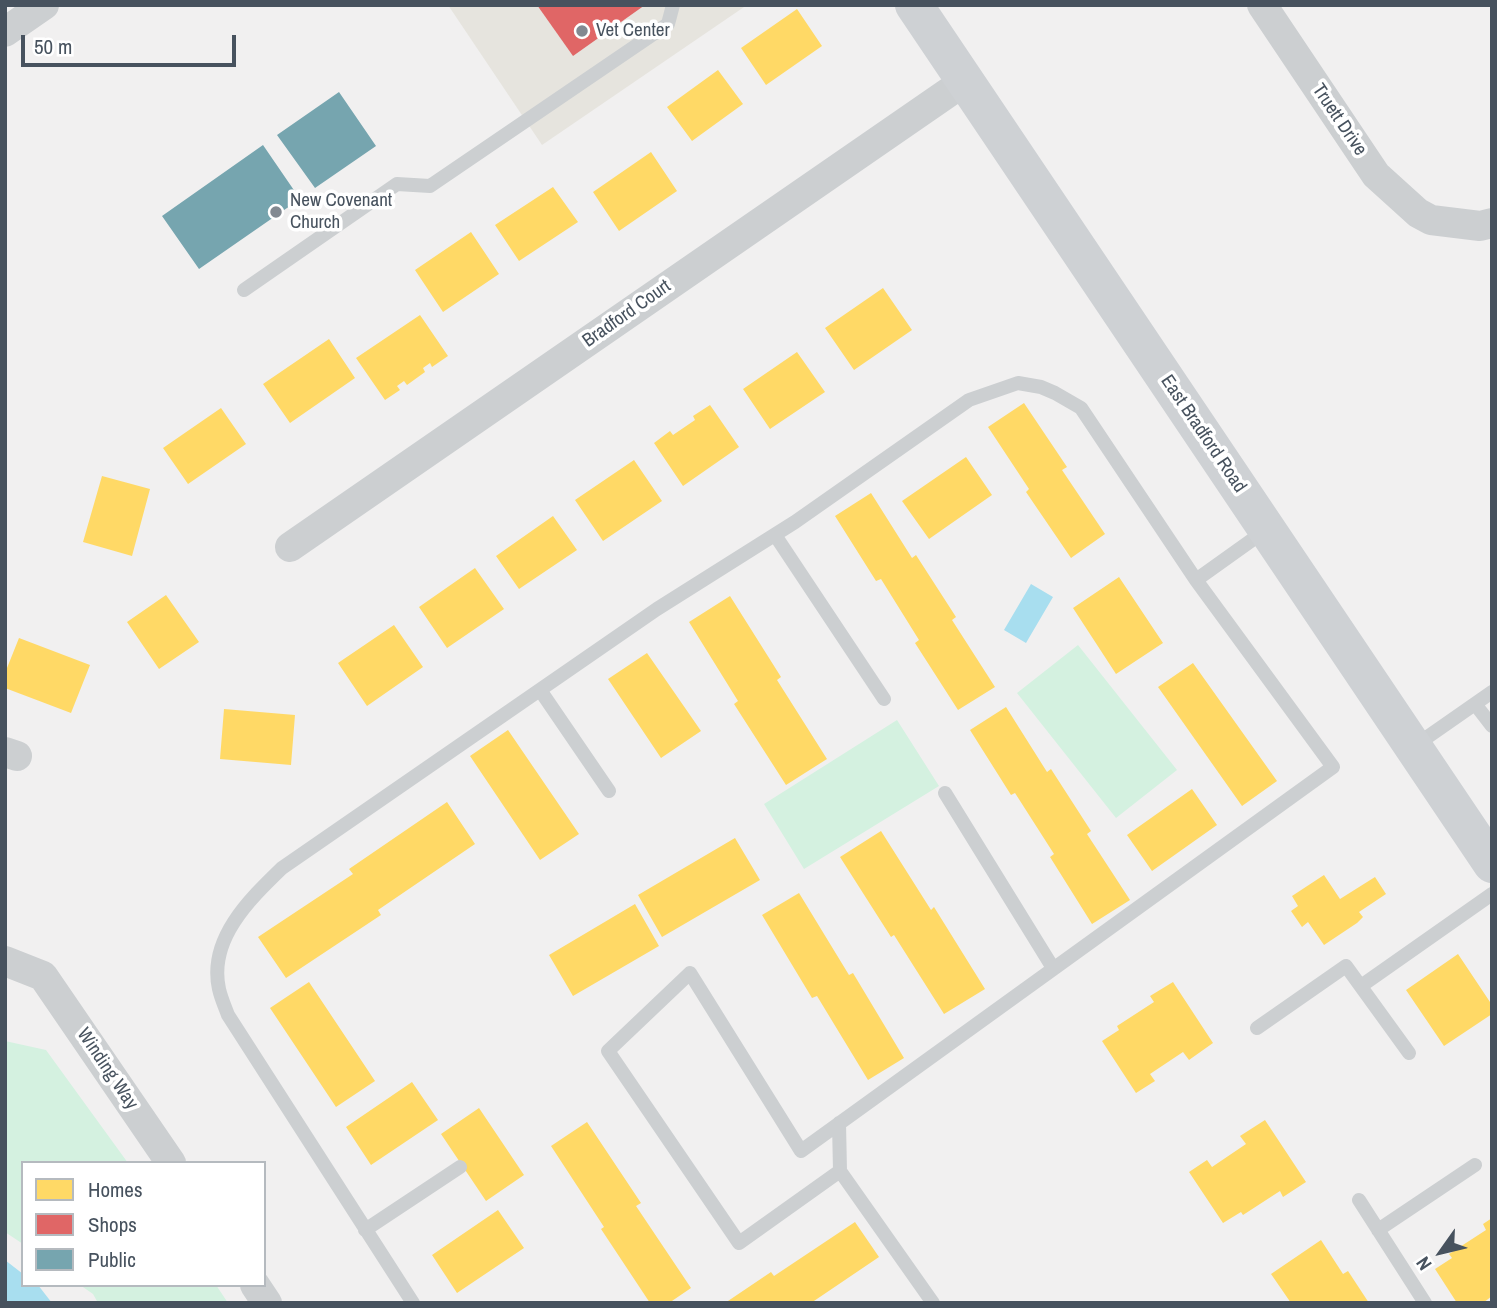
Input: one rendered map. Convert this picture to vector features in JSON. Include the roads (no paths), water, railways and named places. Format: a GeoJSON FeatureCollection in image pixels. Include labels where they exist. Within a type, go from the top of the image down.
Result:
{"type":"FeatureCollection","features":[{"type":"Feature","properties":{"kind":"street"},"geometry":{"type":"LineString","coordinates":[[5,32],[44,5]]}},
{"type":"Feature","properties":{"kind":"street","name":"East Bradford Road"},"geometry":{"type":"LineString","coordinates":[[914,5],[1492,864]]}},
{"type":"Feature","properties":{"kind":"street","name":"Truett Drive"},"geometry":{"type":"LineString","coordinates":[[1262,5],[1376,175],[1418,213],[1431,220],[1480,226],[1492,223]]}},
{"type":"Feature","properties":{"kind":"street","name":"Bradford Court"},"geometry":{"type":"LineString","coordinates":[[290,547],[965,81]]}},
{"type":"Feature","properties":{"kind":"street","name":"Winding Way"},"geometry":{"type":"LineString","coordinates":[[5,961],[43,976],[170,1161]]}},
{"type":"Feature","properties":{"kind":"street"},"geometry":{"type":"LineString","coordinates":[[256,1287],[267,1303]]}},
{"type":"Feature","properties":{"kind":"lane"},"geometry":{"type":"LineString","coordinates":[[244,290],[397,184],[430,186],[668,23],[673,5]]}},
{"type":"Feature","properties":{"kind":"lane"},"geometry":{"type":"LineString","coordinates":[[413,1303],[228,1016],[218,987],[220,957],[232,923],[252,897],[282,868],[657,609],[775,535],[969,400],[1018,383],[1041,387],[1081,408],[1196,580],[1334,767],[801,1151],[690,973],[608,1051],[739,1243],[840,1171]]}},
{"type":"Feature","properties":{"kind":"lane"},"geometry":{"type":"LineString","coordinates":[[1196,580],[1267,530]]}},
{"type":"Feature","properties":{"kind":"lane"},"geometry":{"type":"LineString","coordinates":[[775,535],[884,699]]}},
{"type":"Feature","properties":{"kind":"lane"},"geometry":{"type":"LineString","coordinates":[[540,690],[609,790]]}},
{"type":"Feature","properties":{"kind":"lane"},"geometry":{"type":"LineString","coordinates":[[1413,747],[1492,692]]}},
{"type":"Feature","properties":{"kind":"lane"},"geometry":{"type":"LineString","coordinates":[[1475,704],[1492,726]]}},
{"type":"Feature","properties":{"kind":"lane"},"geometry":{"type":"LineString","coordinates":[[945,793],[1053,968]]}},
{"type":"Feature","properties":{"kind":"lane"},"geometry":{"type":"LineString","coordinates":[[1361,986],[1492,894]]}},
{"type":"Feature","properties":{"kind":"lane"},"geometry":{"type":"LineString","coordinates":[[1257,1028],[1346,966],[1409,1053]]}},
{"type":"Feature","properties":{"kind":"lane"},"geometry":{"type":"LineString","coordinates":[[839,1123],[840,1171],[933,1303]]}},
{"type":"Feature","properties":{"kind":"lane"},"geometry":{"type":"LineString","coordinates":[[1378,1230],[1475,1165]]}},
{"type":"Feature","properties":{"kind":"lane"},"geometry":{"type":"LineString","coordinates":[[365,1230],[460,1167]]}},
{"type":"Feature","properties":{"kind":"lane"},"geometry":{"type":"LineString","coordinates":[[1359,1200],[1425,1303]]}},
{"type":"Feature","properties":{"kind":"water"},"geometry":{"type":"Polygon","coordinates":[[[1031,584],[1053,597],[1026,643],[1004,630],[1031,584]]]}},
{"type":"Feature","properties":{"kind":"water"},"geometry":{"type":"Polygon","coordinates":[[[5,1260],[21,1272],[21,1287],[40,1287],[52,1303],[5,1303],[5,1260]]]}},
{"type":"Feature","properties":{"kind":"place","name":"Vet Center"},"geometry":{"type":"Point","coordinates":[582,31]}},
{"type":"Feature","properties":{"kind":"place","name":"New Covenant Church"},"geometry":{"type":"Point","coordinates":[276,212]}}]}
